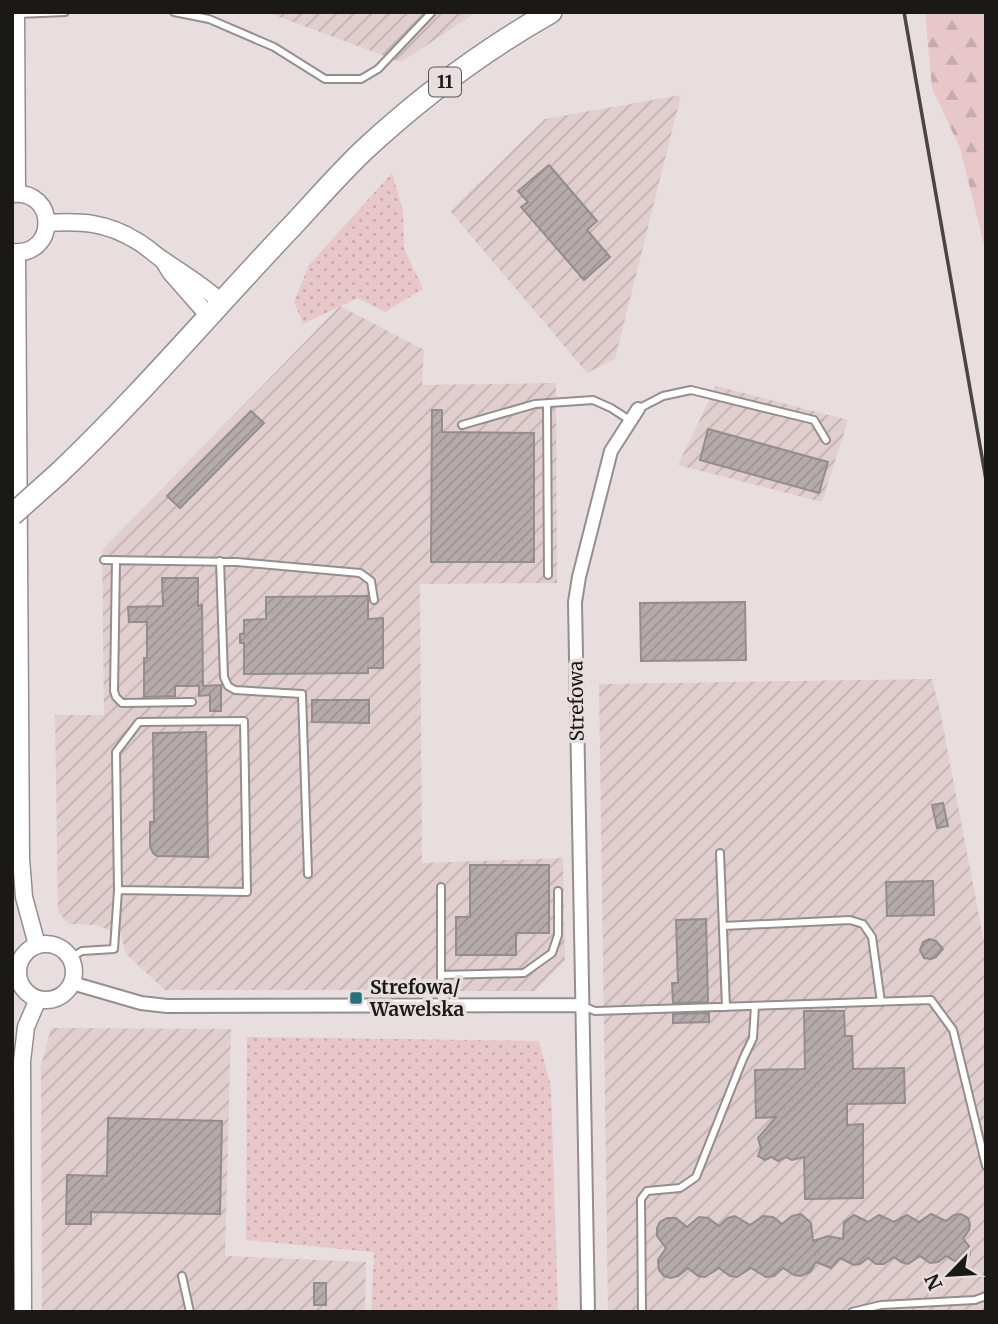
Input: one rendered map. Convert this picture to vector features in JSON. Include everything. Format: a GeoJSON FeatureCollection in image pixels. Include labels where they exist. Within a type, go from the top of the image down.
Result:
{"type":"FeatureCollection","features":[{"type":"Feature","properties":{"kind":"highway","name":"11"},"geometry":{"type":"LineString","coordinates":[[12,514],[114,419],[349,165],[396,121],[477,59],[551,12]]}},
{"type":"Feature","properties":{"kind":"street"},"geometry":{"type":"LineString","coordinates":[[15,14],[15,194],[32,197],[38,202],[46,215],[47,223],[43,238],[38,244],[25,252],[15,253],[21,859],[24,897],[37,945]]}},
{"type":"Feature","properties":{"kind":"street"},"geometry":{"type":"LineString","coordinates":[[47,223],[79,221],[102,225],[137,241],[192,277],[214,308]]}},
{"type":"Feature","properties":{"kind":"street","name":"Strefowa"},"geometry":{"type":"LineString","coordinates":[[587,1312],[575,602],[611,452],[638,409]]}},
{"type":"Feature","properties":{"kind":"street"},"geometry":{"type":"LineString","coordinates":[[37,945],[55,945],[70,958],[74,974],[72,984],[58,998],[38,999],[20,984],[15,966],[37,945]]}},
{"type":"Feature","properties":{"kind":"street"},"geometry":{"type":"LineString","coordinates":[[72,984],[141,1003],[167,1006],[581,1005]]}},
{"type":"Feature","properties":{"kind":"street"},"geometry":{"type":"LineString","coordinates":[[23,1312],[22,1061],[26,1027],[38,999]]}},
{"type":"Feature","properties":{"kind":"lane"},"geometry":{"type":"LineString","coordinates":[[15,14],[65,12]]}},
{"type":"Feature","properties":{"kind":"lane"},"geometry":{"type":"LineString","coordinates":[[174,12],[220,23],[274,47],[325,79],[361,79],[378,69],[432,12]]}},
{"type":"Feature","properties":{"kind":"lane"},"geometry":{"type":"LineString","coordinates":[[638,409],[663,396],[691,390],[814,420],[826,440]]}},
{"type":"Feature","properties":{"kind":"lane"},"geometry":{"type":"LineString","coordinates":[[463,425],[535,404],[593,400],[631,421]]}},
{"type":"Feature","properties":{"kind":"lane"},"geometry":{"type":"LineString","coordinates":[[547,404],[548,575]]}},
{"type":"Feature","properties":{"kind":"lane"},"geometry":{"type":"LineString","coordinates":[[104,560],[220,561],[360,573],[371,581],[374,600]]}},
{"type":"Feature","properties":{"kind":"lane"},"geometry":{"type":"LineString","coordinates":[[116,560],[116,697],[122,703],[192,702]]}},
{"type":"Feature","properties":{"kind":"lane"},"geometry":{"type":"LineString","coordinates":[[220,561],[224,677],[228,685],[235,690],[302,694],[308,874]]}},
{"type":"Feature","properties":{"kind":"lane"},"geometry":{"type":"LineString","coordinates":[[70,958],[82,951],[114,949],[118,890],[116,752],[139,722],[244,721],[247,892],[118,890]]}},
{"type":"Feature","properties":{"kind":"lane"},"geometry":{"type":"LineString","coordinates":[[720,853],[726,1007]]}},
{"type":"Feature","properties":{"kind":"lane"},"geometry":{"type":"LineString","coordinates":[[441,887],[442,1005]]}},
{"type":"Feature","properties":{"kind":"lane"},"geometry":{"type":"LineString","coordinates":[[441,975],[524,973],[552,953],[558,935],[558,891]]}},
{"type":"Feature","properties":{"kind":"lane"},"geometry":{"type":"LineString","coordinates":[[723,926],[850,920],[863,924],[872,936],[881,1002]]}},
{"type":"Feature","properties":{"kind":"lane"},"geometry":{"type":"LineString","coordinates":[[581,1005],[594,1011],[931,1000],[953,1030],[986,1166]]}},
{"type":"Feature","properties":{"kind":"lane"},"geometry":{"type":"LineString","coordinates":[[642,1312],[641,1199],[647,1191],[680,1188],[696,1177],[753,1038],[755,1006]]}},
{"type":"Feature","properties":{"kind":"lane"},"geometry":{"type":"LineString","coordinates":[[183,1276],[190,1312]]}},
{"type":"Feature","properties":{"kind":"lane"},"geometry":{"type":"LineString","coordinates":[[852,1312],[881,1305],[975,1300],[986,1296]]}},
{"type":"Feature","properties":{"kind":"shaded area"},"geometry":{"type":"Polygon","coordinates":[[[266,12],[477,12],[401,62],[266,12]]]}},
{"type":"Feature","properties":{"kind":"shaded area"},"geometry":{"type":"Polygon","coordinates":[[[681,95],[615,359],[587,373],[450,211],[545,119],[681,95]]]}},
{"type":"Feature","properties":{"kind":"shaded area"},"geometry":{"type":"Polygon","coordinates":[[[340,306],[424,350],[422,385],[556,383],[557,583],[420,584],[422,863],[563,858],[565,960],[535,991],[422,991],[421,974],[403,990],[165,990],[126,954],[121,935],[96,925],[69,924],[58,912],[55,715],[104,715],[102,550],[340,306]]]}},
{"type":"Feature","properties":{"kind":"shaded area"},"geometry":{"type":"Polygon","coordinates":[[[716,386],[848,420],[822,502],[678,465],[716,386]]]}},
{"type":"Feature","properties":{"kind":"shaded area"},"geometry":{"type":"Polygon","coordinates":[[[932,679],[986,952],[986,1312],[608,1312],[599,684],[932,679]]]}},
{"type":"Feature","properties":{"kind":"shaded area"},"geometry":{"type":"Polygon","coordinates":[[[51,1028],[231,1029],[225,1256],[366,1262],[365,1312],[42,1312],[41,1066],[51,1028]]]}},
{"type":"Feature","properties":{"kind":"green space"},"geometry":{"type":"Polygon","coordinates":[[[925,12],[986,12],[986,253],[960,148],[932,88],[925,12]]]}},
{"type":"Feature","properties":{"kind":"green space"},"geometry":{"type":"Polygon","coordinates":[[[392,173],[403,211],[404,248],[423,289],[385,312],[358,298],[303,324],[294,302],[309,265],[392,173]]]}},
{"type":"Feature","properties":{"kind":"green space"},"geometry":{"type":"Polygon","coordinates":[[[247,1037],[539,1041],[551,1087],[558,1312],[371,1312],[374,1252],[246,1240],[247,1037]]]}},
{"type":"Feature","properties":{"kind":"building"},"geometry":{"type":"Polygon","coordinates":[[[549,165],[597,221],[587,230],[610,257],[584,280],[521,207],[528,202],[518,191],[549,165]]]}},
{"type":"Feature","properties":{"kind":"building"},"geometry":{"type":"Polygon","coordinates":[[[432,410],[442,410],[442,432],[534,433],[534,562],[431,562],[432,410]]]}},
{"type":"Feature","properties":{"kind":"building"},"geometry":{"type":"Polygon","coordinates":[[[251,411],[264,423],[180,508],[167,496],[251,411]]]}},
{"type":"Feature","properties":{"kind":"building"},"geometry":{"type":"Polygon","coordinates":[[[708,429],[828,462],[819,493],[700,460],[708,429]]]}},
{"type":"Feature","properties":{"kind":"building"},"geometry":{"type":"Polygon","coordinates":[[[162,578],[198,578],[198,606],[202,605],[203,686],[221,685],[221,711],[210,711],[210,695],[199,696],[199,686],[175,686],[175,696],[144,697],[147,622],[129,622],[128,607],[163,606],[162,578]]]}},
{"type":"Feature","properties":{"kind":"building"},"geometry":{"type":"Polygon","coordinates":[[[368,596],[368,619],[383,618],[383,668],[368,668],[368,673],[244,674],[244,643],[240,643],[240,634],[244,634],[244,620],[266,619],[266,597],[368,596]]]}},
{"type":"Feature","properties":{"kind":"building"},"geometry":{"type":"Polygon","coordinates":[[[745,602],[746,660],[641,661],[640,603],[745,602]]]}},
{"type":"Feature","properties":{"kind":"building"},"geometry":{"type":"Polygon","coordinates":[[[312,700],[369,700],[369,723],[312,722],[312,700]]]}},
{"type":"Feature","properties":{"kind":"building"},"geometry":{"type":"Polygon","coordinates":[[[206,732],[208,857],[157,856],[150,846],[150,822],[154,822],[153,733],[206,732]]]}},
{"type":"Feature","properties":{"kind":"building"},"geometry":{"type":"Polygon","coordinates":[[[943,803],[948,826],[937,828],[932,805],[943,803]]]}},
{"type":"Feature","properties":{"kind":"building"},"geometry":{"type":"Polygon","coordinates":[[[470,865],[549,865],[549,933],[516,933],[516,955],[456,955],[456,917],[470,917],[470,865]]]}},
{"type":"Feature","properties":{"kind":"building"},"geometry":{"type":"Polygon","coordinates":[[[933,881],[934,915],[887,916],[886,882],[933,881]]]}},
{"type":"Feature","properties":{"kind":"building"},"geometry":{"type":"Polygon","coordinates":[[[706,919],[708,1002],[673,1003],[672,983],[678,983],[676,920],[706,919]]]}},
{"type":"Feature","properties":{"kind":"building"},"geometry":{"type":"Polygon","coordinates":[[[929,939],[936,941],[943,949],[931,959],[924,958],[920,950],[923,942],[929,939]]]}},
{"type":"Feature","properties":{"kind":"building"},"geometry":{"type":"Polygon","coordinates":[[[804,1011],[844,1011],[845,1036],[852,1036],[853,1069],[904,1068],[905,1103],[847,1104],[847,1125],[863,1124],[863,1198],[805,1199],[804,1157],[792,1160],[786,1157],[778,1161],[771,1157],[765,1160],[758,1156],[761,1148],[758,1138],[776,1117],[756,1118],[755,1070],[805,1069],[804,1011]]]}},
{"type":"Feature","properties":{"kind":"building"},"geometry":{"type":"Polygon","coordinates":[[[709,1013],[709,1022],[673,1023],[673,1014],[709,1013]]]}},
{"type":"Feature","properties":{"kind":"building"},"geometry":{"type":"Polygon","coordinates":[[[108,1118],[222,1121],[220,1214],[91,1212],[91,1224],[66,1224],[67,1175],[107,1176],[108,1118]]]}},
{"type":"Feature","properties":{"kind":"building"},"geometry":{"type":"Polygon","coordinates":[[[801,1214],[811,1223],[813,1241],[828,1236],[843,1239],[844,1222],[854,1215],[868,1222],[879,1215],[894,1222],[907,1215],[919,1222],[931,1214],[946,1221],[961,1214],[968,1218],[970,1224],[963,1239],[969,1246],[970,1254],[966,1261],[958,1263],[946,1256],[938,1262],[930,1263],[920,1256],[908,1264],[894,1257],[884,1264],[876,1264],[868,1258],[854,1265],[840,1258],[831,1268],[816,1262],[810,1272],[801,1276],[783,1268],[774,1276],[766,1277],[751,1268],[737,1277],[730,1276],[719,1268],[705,1277],[698,1276],[688,1268],[671,1278],[664,1276],[659,1270],[658,1260],[666,1248],[657,1236],[657,1228],[660,1222],[667,1218],[676,1218],[687,1227],[699,1217],[708,1218],[719,1226],[735,1216],[750,1225],[763,1216],[773,1217],[782,1224],[792,1216],[801,1214]]]}},
{"type":"Feature","properties":{"kind":"building"},"geometry":{"type":"Polygon","coordinates":[[[314,1283],[326,1283],[326,1305],[314,1305],[314,1283]]]}},
{"type":"Feature","properties":{"kind":"railway"},"geometry":{"type":"LineString","coordinates":[[904,12],[986,480]]}},
{"type":"Feature","properties":{"kind":"place","name":"Strefowa/ Wawelska"},"geometry":{"type":"Point","coordinates":[356,998]}}]}
